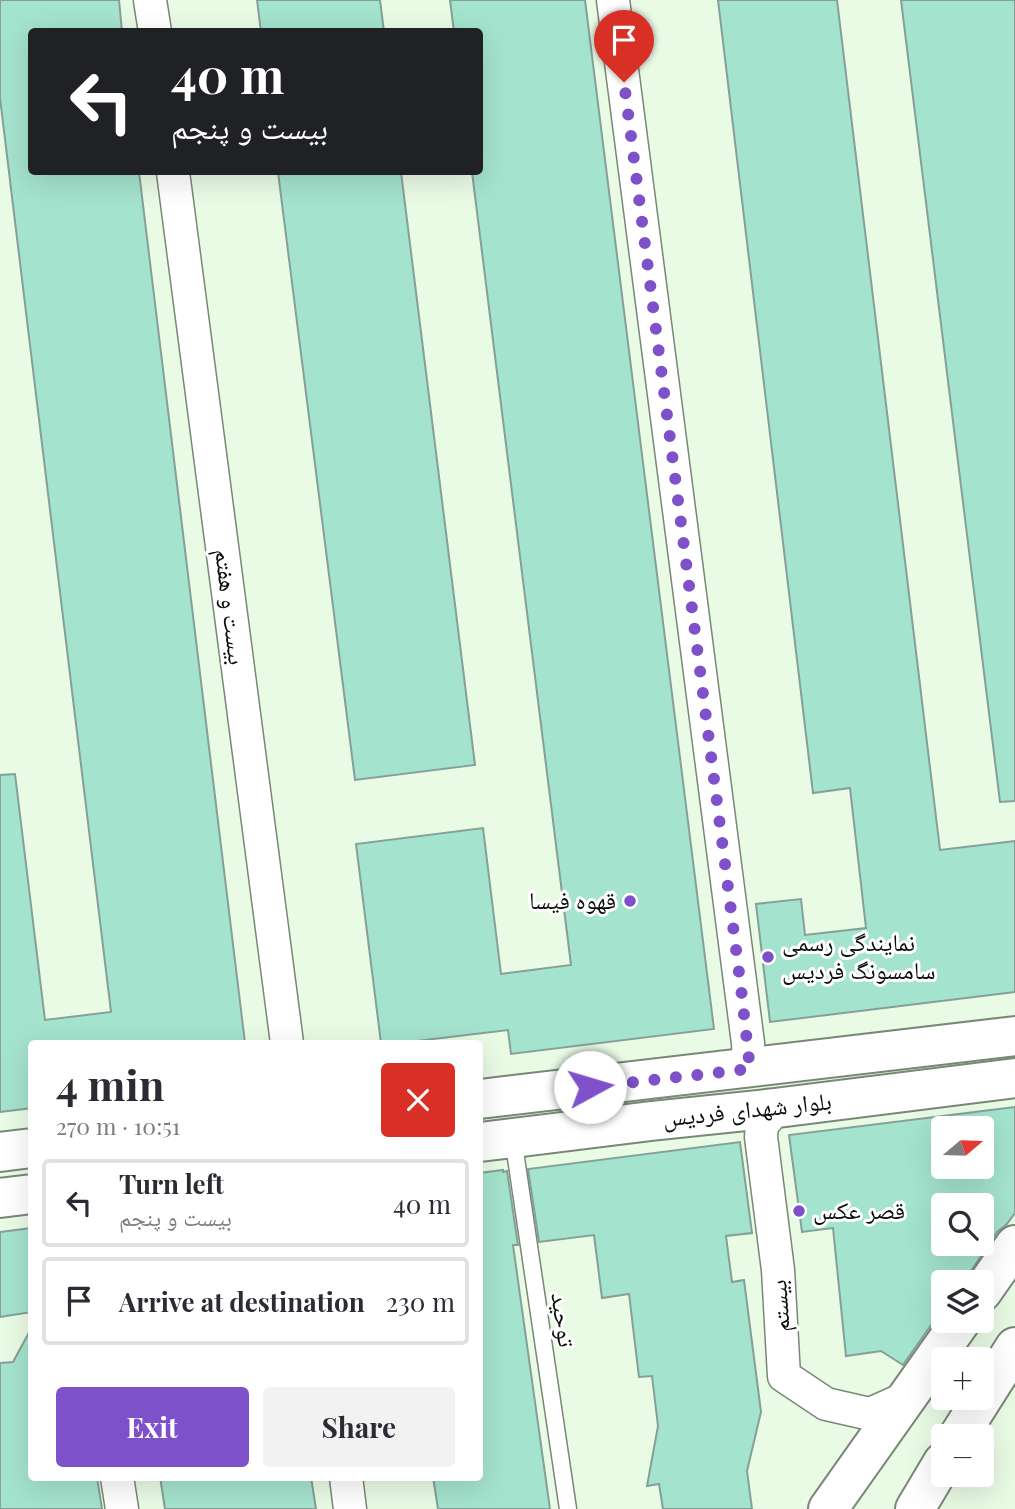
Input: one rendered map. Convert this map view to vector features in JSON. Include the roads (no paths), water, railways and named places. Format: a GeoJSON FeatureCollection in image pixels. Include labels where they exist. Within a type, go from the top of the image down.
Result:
{"type":"FeatureCollection","features":[{"type":"Feature","properties":{"kind":"main road","name":"بلوار شهدای فردیس"},"geometry":{"type":"LineString","coordinates":[[483,1099],[1015,1036]]}},
{"type":"Feature","properties":{"kind":"main road","name":"بلوار شهدای فردیس"},"geometry":{"type":"LineString","coordinates":[[496,1140],[1015,1078]]}},
{"type":"Feature","properties":{"kind":"main road"},"geometry":{"type":"LineString","coordinates":[[0,1152],[28,1148]]}},
{"type":"Feature","properties":{"kind":"main road"},"geometry":{"type":"LineString","coordinates":[[0,1198],[28,1194]]}},
{"type":"Feature","properties":{"kind":"main road"},"geometry":{"type":"LineString","coordinates":[[994,1275],[1015,1245]]}},
{"type":"Feature","properties":{"kind":"main road"},"geometry":{"type":"LineString","coordinates":[[831,1507],[952,1333]]}},
{"type":"Feature","properties":{"kind":"main road"},"geometry":{"type":"LineString","coordinates":[[966,1424],[1015,1347]]}},
{"type":"Feature","properties":{"kind":"main road"},"geometry":{"type":"LineString","coordinates":[[915,1509],[931,1482]]}},
{"type":"Feature","properties":{"kind":"street"},"geometry":{"type":"LineString","coordinates":[[150,0],[154,28]]}},
{"type":"Feature","properties":{"kind":"street"},"geometry":{"type":"LineString","coordinates":[[613,0],[750,1069]]}},
{"type":"Feature","properties":{"kind":"street","name":"بیست و هفتم"},"geometry":{"type":"LineString","coordinates":[[173,175],[287,1040]]}},
{"type":"Feature","properties":{"kind":"street","name":"بیستم"},"geometry":{"type":"LineString","coordinates":[[776,1108],[762,1125],[761,1137],[778,1270],[785,1376],[826,1404],[870,1414],[906,1398]]}},
{"type":"Feature","properties":{"kind":"street"},"geometry":{"type":"LineString","coordinates":[[118,1481],[122,1509]]}},
{"type":"Feature","properties":{"kind":"street"},"geometry":{"type":"LineString","coordinates":[[346,1481],[350,1509]]}},
{"type":"Feature","properties":{"kind":"lane","name":"توحید"},"geometry":{"type":"LineString","coordinates":[[496,1140],[568,1509]]}},
{"type":"Feature","properties":{"kind":"place","name":"قهوه فیسا"},"geometry":{"type":"Point","coordinates":[630,901]}},
{"type":"Feature","properties":{"kind":"place","name":"نمایندگی رسمی سامسونگ فردیس"},"geometry":{"type":"Point","coordinates":[768,957]}},
{"type":"Feature","properties":{"kind":"place","name":"قصر عکس"},"geometry":{"type":"Point","coordinates":[799,1211]}}]}
